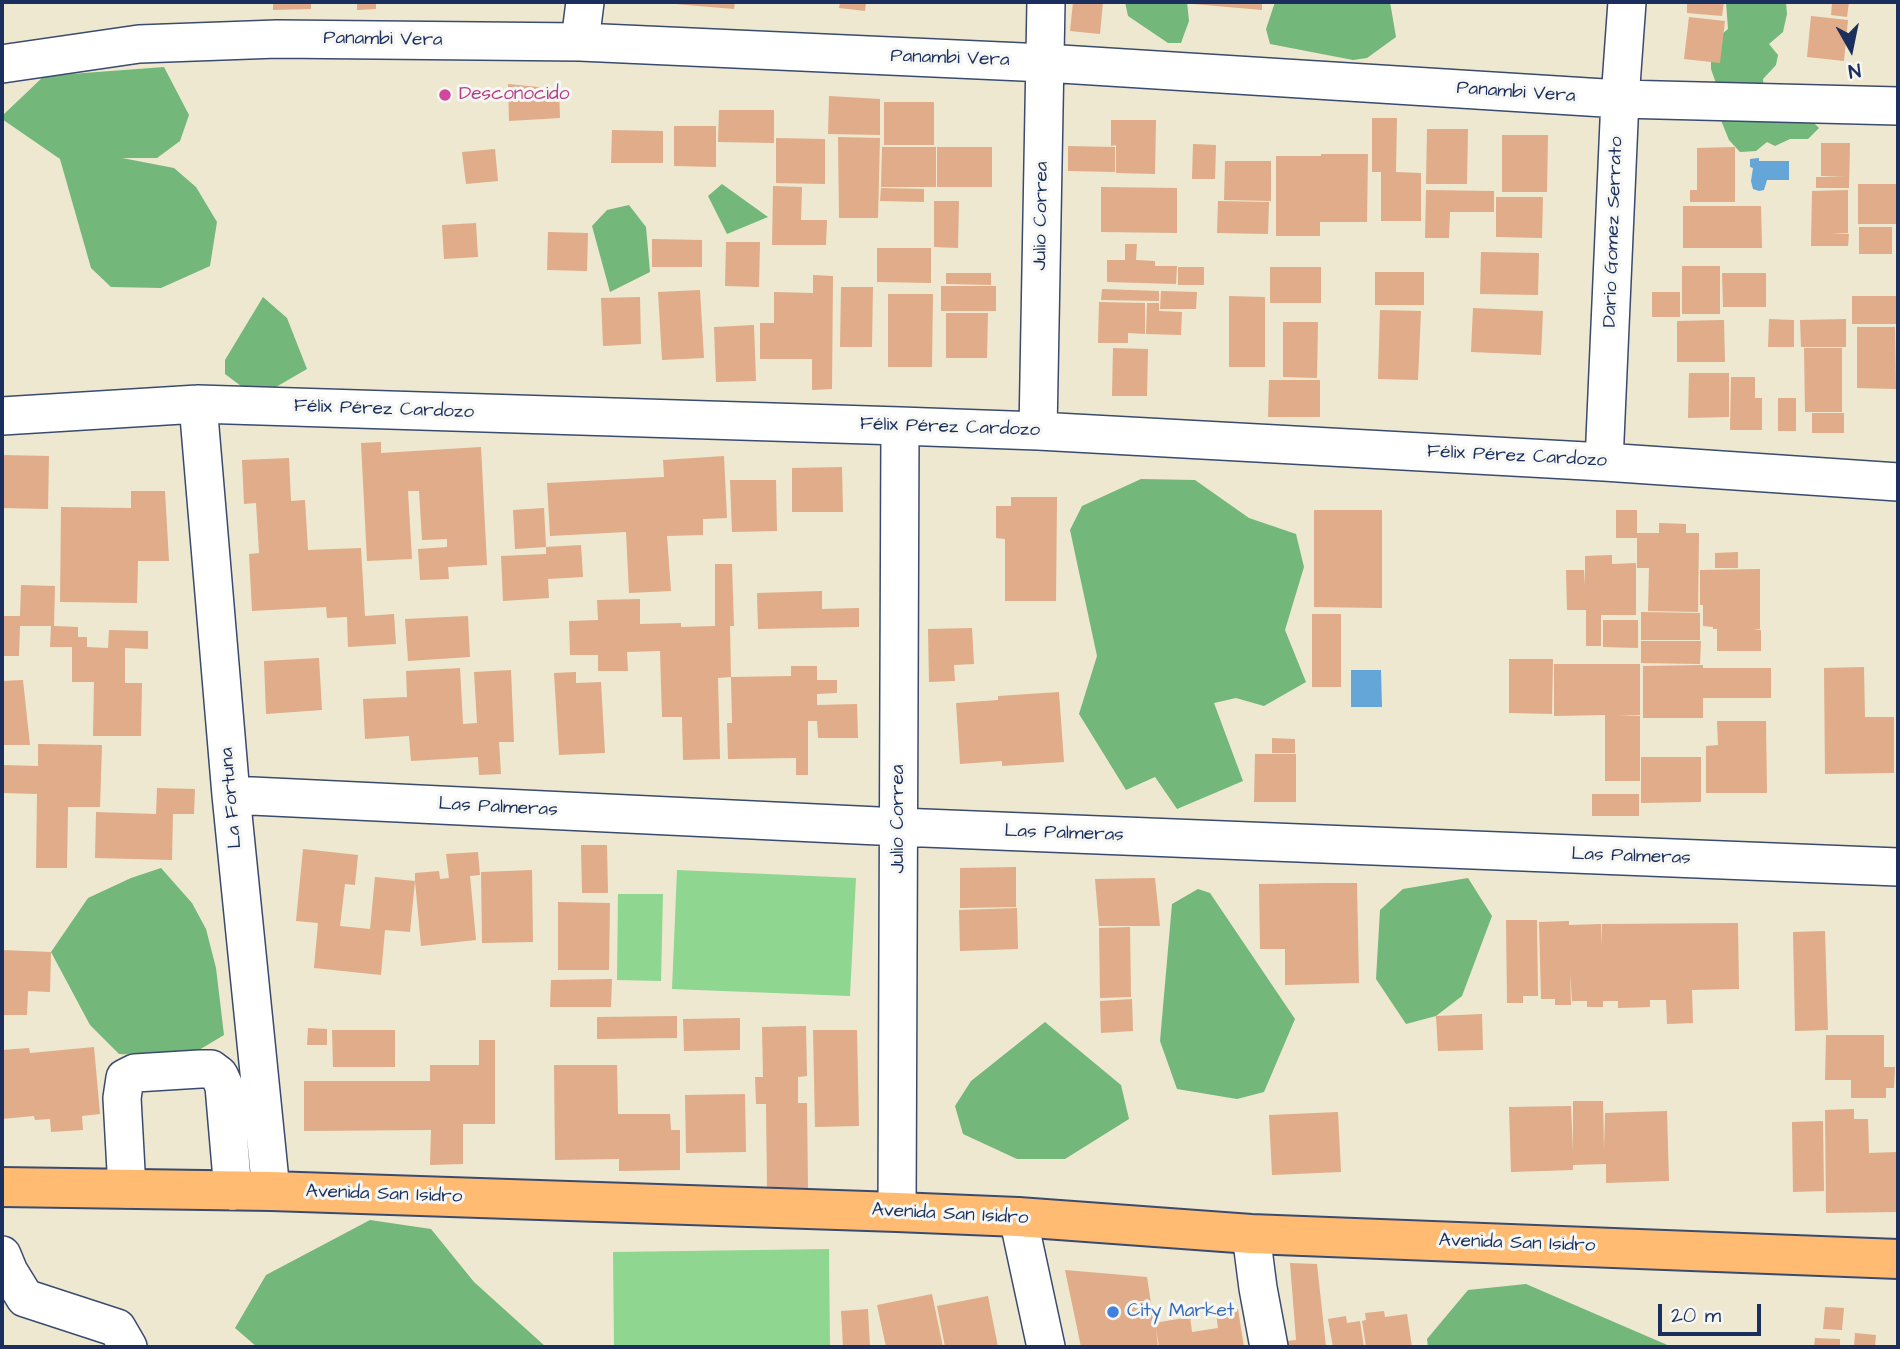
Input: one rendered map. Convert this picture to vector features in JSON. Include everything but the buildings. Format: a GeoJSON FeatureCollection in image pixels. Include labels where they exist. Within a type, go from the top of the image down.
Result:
{"type":"FeatureCollection","features":[{"type":"Feature","properties":{"kind":"main road","name":"Avenida San Isidro"},"geometry":{"type":"LineString","coordinates":[[2,1187],[271,1191],[897,1212],[1018,1217],[1251,1234],[1898,1259]]}},
{"type":"Feature","properties":{"kind":"street"},"geometry":{"type":"LineString","coordinates":[[580,42],[585,2]]}},
{"type":"Feature","properties":{"kind":"street","name":"Julio Correa"},"geometry":{"type":"LineString","coordinates":[[1038,431],[1046,2]]}},
{"type":"Feature","properties":{"kind":"street","name":"Dario Gomez Serrato"},"geometry":{"type":"LineString","coordinates":[[1604,462],[1619,99],[1627,2]]}},
{"type":"Feature","properties":{"kind":"street","name":"Panambi Vera"},"geometry":{"type":"LineString","coordinates":[[2,64],[139,44],[277,39],[580,42],[1045,63],[1619,99],[1898,106]]}},
{"type":"Feature","properties":{"kind":"street","name":"Félix Pérez Cardozo"},"geometry":{"type":"LineString","coordinates":[[2,416],[198,404],[900,426],[1604,462],[1898,482]]}},
{"type":"Feature","properties":{"kind":"street","name":"La Fortuna"},"geometry":{"type":"LineString","coordinates":[[198,404],[231,795],[271,1191]]}},
{"type":"Feature","properties":{"kind":"street","name":"Julio Correa"},"geometry":{"type":"LineString","coordinates":[[897,1212],[900,426]]}},
{"type":"Feature","properties":{"kind":"street","name":"Las Palmeras"},"geometry":{"type":"LineString","coordinates":[[231,795],[899,827],[1898,867]]}},
{"type":"Feature","properties":{"kind":"street"},"geometry":{"type":"LineString","coordinates":[[127,1189],[122,1098],[125,1078],[135,1073],[211,1069],[219,1076],[224,1086],[233,1191]]}},
{"type":"Feature","properties":{"kind":"street"},"geometry":{"type":"LineString","coordinates":[[1018,1217],[1046,1347]]}},
{"type":"Feature","properties":{"kind":"street"},"geometry":{"type":"LineString","coordinates":[[1251,1234],[1269,1347]]}},
{"type":"Feature","properties":{"kind":"street"},"geometry":{"type":"LineString","coordinates":[[2,1255],[25,1298],[117,1328],[128,1347]]}},
{"type":"Feature","properties":{"kind":"green space"},"geometry":{"type":"Polygon","coordinates":[[[1125,2],[1187,2],[1189,21],[1181,43],[1168,43],[1128,16],[1125,2]]]}},
{"type":"Feature","properties":{"kind":"green space"},"geometry":{"type":"Polygon","coordinates":[[[1275,2],[1390,2],[1396,37],[1367,58],[1353,60],[1270,44],[1266,29],[1275,2]]]}},
{"type":"Feature","properties":{"kind":"green space"},"geometry":{"type":"Polygon","coordinates":[[[1726,2],[1786,2],[1787,14],[1783,32],[1769,44],[1778,55],[1776,65],[1763,79],[1764,92],[1819,128],[1808,139],[1790,139],[1775,146],[1767,142],[1756,151],[1740,152],[1729,140],[1720,118],[1719,92],[1711,69],[1711,53],[1716,39],[1728,29],[1726,2]]]}},
{"type":"Feature","properties":{"kind":"green space"},"geometry":{"type":"Polygon","coordinates":[[[164,67],[189,115],[180,141],[157,158],[122,158],[174,168],[196,187],[217,222],[210,266],[161,288],[111,287],[91,268],[60,159],[2,119],[2,116],[44,76],[164,67]]]}},
{"type":"Feature","properties":{"kind":"green space"},"geometry":{"type":"Polygon","coordinates":[[[722,184],[768,217],[727,234],[708,196],[722,184]]]}},
{"type":"Feature","properties":{"kind":"green space"},"geometry":{"type":"Polygon","coordinates":[[[629,205],[646,227],[650,272],[610,292],[592,226],[607,210],[629,205]]]}},
{"type":"Feature","properties":{"kind":"green space"},"geometry":{"type":"Polygon","coordinates":[[[263,297],[287,318],[307,369],[257,398],[225,374],[225,360],[263,297]]]}},
{"type":"Feature","properties":{"kind":"green space"},"geometry":{"type":"Polygon","coordinates":[[[1141,479],[1195,480],[1249,518],[1296,534],[1304,567],[1285,630],[1306,682],[1264,706],[1236,698],[1214,703],[1243,781],[1177,809],[1155,777],[1126,790],[1079,714],[1097,656],[1070,530],[1082,506],[1141,479]]]}},
{"type":"Feature","properties":{"kind":"green space"},"geometry":{"type":"Polygon","coordinates":[[[161,868],[192,903],[206,929],[216,968],[224,1035],[199,1050],[174,1057],[119,1054],[90,1025],[51,952],[88,898],[131,878],[161,868]]]}},
{"type":"Feature","properties":{"kind":"green space"},"geometry":{"type":"Polygon","coordinates":[[[677,870],[856,878],[850,996],[672,989],[677,870]]]}},
{"type":"Feature","properties":{"kind":"green space"},"geometry":{"type":"Polygon","coordinates":[[[1468,878],[1492,916],[1462,996],[1436,1016],[1406,1024],[1376,979],[1380,910],[1403,889],[1468,878]]]}},
{"type":"Feature","properties":{"kind":"green space"},"geometry":{"type":"Polygon","coordinates":[[[1198,889],[1210,893],[1295,1019],[1264,1092],[1237,1099],[1177,1089],[1160,1041],[1172,904],[1198,889]]]}},
{"type":"Feature","properties":{"kind":"green space"},"geometry":{"type":"Polygon","coordinates":[[[618,894],[663,894],[661,981],[617,980],[618,894]]]}},
{"type":"Feature","properties":{"kind":"green space"},"geometry":{"type":"Polygon","coordinates":[[[1045,1022],[1121,1085],[1129,1119],[1065,1159],[1017,1159],[963,1134],[955,1106],[971,1081],[1045,1022]]]}},
{"type":"Feature","properties":{"kind":"green space"},"geometry":{"type":"Polygon","coordinates":[[[370,1220],[431,1229],[474,1282],[546,1347],[257,1347],[235,1328],[266,1275],[370,1220]]]}},
{"type":"Feature","properties":{"kind":"green space"},"geometry":{"type":"Polygon","coordinates":[[[829,1249],[830,1347],[614,1347],[613,1252],[829,1249]]]}},
{"type":"Feature","properties":{"kind":"green space"},"geometry":{"type":"Polygon","coordinates":[[[1526,1284],[1672,1347],[1428,1347],[1427,1339],[1468,1290],[1526,1284]]]}},
{"type":"Feature","properties":{"kind":"water"},"geometry":{"type":"Polygon","coordinates":[[[1759,158],[1759,161],[1789,161],[1789,180],[1767,180],[1764,190],[1753,189],[1750,159],[1759,158]]]}},
{"type":"Feature","properties":{"kind":"water"},"geometry":{"type":"Polygon","coordinates":[[[1351,670],[1381,670],[1382,707],[1351,707],[1351,670]]]}},
{"type":"Feature","properties":{"kind":"place","name":"Desconocido"},"geometry":{"type":"Point","coordinates":[445,95]}},
{"type":"Feature","properties":{"kind":"place","name":"City Market"},"geometry":{"type":"Point","coordinates":[1113,1312]}}]}
